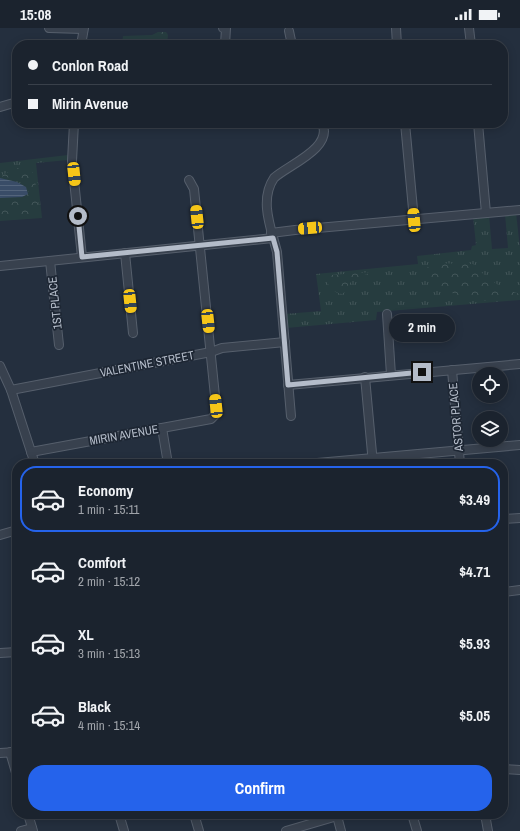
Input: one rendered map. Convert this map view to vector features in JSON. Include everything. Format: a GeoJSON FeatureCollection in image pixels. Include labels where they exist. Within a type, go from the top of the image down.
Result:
{"type":"FeatureCollection","features":[{"type":"Feature","properties":{"kind":"street"},"geometry":{"type":"LineString","coordinates":[[49,28],[83,29],[82,40]]}},
{"type":"Feature","properties":{"kind":"street"},"geometry":{"type":"LineString","coordinates":[[223,28],[226,28],[225,40]]}},
{"type":"Feature","properties":{"kind":"street"},"geometry":{"type":"LineString","coordinates":[[396,28],[397,40]]}},
{"type":"Feature","properties":{"kind":"street"},"geometry":{"type":"LineString","coordinates":[[469,28],[470,40]]}},
{"type":"Feature","properties":{"kind":"street"},"geometry":{"type":"LineString","coordinates":[[289,31],[291,40]]}},
{"type":"Feature","properties":{"kind":"street"},"geometry":{"type":"LineString","coordinates":[[0,107],[12,103]]}},
{"type":"Feature","properties":{"kind":"street"},"geometry":{"type":"LineString","coordinates":[[74,128],[72,160],[82,257]]}},
{"type":"Feature","properties":{"kind":"street"},"geometry":{"type":"LineString","coordinates":[[291,416],[277,252],[272,236],[267,192],[270,183],[279,173],[315,150],[321,143],[324,135],[323,128]]}},
{"type":"Feature","properties":{"kind":"street"},"geometry":{"type":"LineString","coordinates":[[405,128],[414,220]]}},
{"type":"Feature","properties":{"kind":"street"},"geometry":{"type":"LineString","coordinates":[[478,128],[486,213]]}},
{"type":"Feature","properties":{"kind":"street"},"geometry":{"type":"LineString","coordinates":[[189,180],[194,189],[211,352]]}},
{"type":"Feature","properties":{"kind":"street"},"geometry":{"type":"LineString","coordinates":[[0,266],[235,242],[272,236],[296,230],[520,210]]}},
{"type":"Feature","properties":{"kind":"street"},"geometry":{"type":"LineString","coordinates":[[125,253],[133,332]]}},
{"type":"Feature","properties":{"kind":"street","name":"1ST PLACE"},"geometry":{"type":"LineString","coordinates":[[50,261],[59,345]]}},
{"type":"Feature","properties":{"kind":"street"},"geometry":{"type":"LineString","coordinates":[[387,314],[391,375]]}},
{"type":"Feature","properties":{"kind":"street","name":"VALENTINE STREET"},"geometry":{"type":"LineString","coordinates":[[11,390],[211,352],[222,348],[285,342]]}},
{"type":"Feature","properties":{"kind":"street","name":"MIRIN AVENUE"},"geometry":{"type":"LineString","coordinates":[[31,452],[211,419],[216,415],[216,406],[211,352]]}},
{"type":"Feature","properties":{"kind":"street"},"geometry":{"type":"LineString","coordinates":[[288,385],[520,364]]}},
{"type":"Feature","properties":{"kind":"street"},"geometry":{"type":"LineString","coordinates":[[0,366],[2,375],[11,390],[33,459]]}},
{"type":"Feature","properties":{"kind":"street","name":"ASTOR PLACE"},"geometry":{"type":"LineString","coordinates":[[452,370],[460,459]]}},
{"type":"Feature","properties":{"kind":"street"},"geometry":{"type":"LineString","coordinates":[[365,378],[373,459]]}},
{"type":"Feature","properties":{"kind":"street"},"geometry":{"type":"LineString","coordinates":[[162,428],[167,459]]}},
{"type":"Feature","properties":{"kind":"street"},"geometry":{"type":"LineString","coordinates":[[389,459],[459,450],[520,445]]}},
{"type":"Feature","properties":{"kind":"street"},"geometry":{"type":"LineString","coordinates":[[508,519],[520,518]]}},
{"type":"Feature","properties":{"kind":"street"},"geometry":{"type":"LineString","coordinates":[[0,535],[12,531]]}},
{"type":"Feature","properties":{"kind":"street"},"geometry":{"type":"LineString","coordinates":[[508,591],[520,590]]}},
{"type":"Feature","properties":{"kind":"street"},"geometry":{"type":"LineString","coordinates":[[0,653],[12,652]]}},
{"type":"Feature","properties":{"kind":"street"},"geometry":{"type":"LineString","coordinates":[[0,753],[12,752]]}},
{"type":"Feature","properties":{"kind":"street"},"geometry":{"type":"LineString","coordinates":[[508,769],[520,770]]}},
{"type":"Feature","properties":{"kind":"street"},"geometry":{"type":"LineString","coordinates":[[21,831],[33,829],[30,819]]}},
{"type":"Feature","properties":{"kind":"street"},"geometry":{"type":"LineString","coordinates":[[120,819],[124,831]]}},
{"type":"Feature","properties":{"kind":"street"},"geometry":{"type":"LineString","coordinates":[[195,819],[199,831]]}},
{"type":"Feature","properties":{"kind":"street"},"geometry":{"type":"LineString","coordinates":[[286,831],[327,819]]}},
{"type":"Feature","properties":{"kind":"street"},"geometry":{"type":"LineString","coordinates":[[341,819],[342,831]]}},
{"type":"Feature","properties":{"kind":"street"},"geometry":{"type":"LineString","coordinates":[[413,819],[417,831]]}},
{"type":"Feature","properties":{"kind":"street"},"geometry":{"type":"LineString","coordinates":[[487,819],[488,831]]}},
{"type":"Feature","properties":{"kind":"green space"},"geometry":{"type":"Polygon","coordinates":[[[158,32],[166,32],[168,35],[168,40],[123,40],[123,36],[152,35],[158,32]]]}},
{"type":"Feature","properties":{"kind":"green space"},"geometry":{"type":"Polygon","coordinates":[[[68,155],[68,160],[36,163],[42,218],[0,221],[0,163],[68,155]]]}},
{"type":"Feature","properties":{"kind":"green space"},"geometry":{"type":"Polygon","coordinates":[[[17,168],[31,169],[35,180],[40,213],[37,215],[0,218],[0,197],[23,197],[30,190],[23,180],[0,176],[17,168]]]}},
{"type":"Feature","properties":{"kind":"green space"},"geometry":{"type":"Polygon","coordinates":[[[516,213],[520,248],[520,300],[377,312],[376,320],[286,328],[285,314],[321,311],[316,274],[418,264],[417,256],[471,250],[472,246],[476,245],[473,216],[489,215],[492,249],[508,248],[505,214],[516,213]]]}},
{"type":"Feature","properties":{"kind":"green space"},"geometry":{"type":"Polygon","coordinates":[[[431,263],[473,264],[494,282],[506,289],[520,294],[520,298],[482,301],[461,297],[439,287],[427,276],[427,268],[431,263]]]}},
{"type":"Feature","properties":{"kind":"green space"},"geometry":{"type":"Polygon","coordinates":[[[372,272],[350,283],[346,291],[342,294],[332,290],[327,281],[331,275],[372,272]]]}},
{"type":"Feature","properties":{"kind":"water"},"geometry":{"type":"Polygon","coordinates":[[[0,178],[17,182],[26,187],[28,194],[22,197],[0,198],[0,178]]]}},
{"type":"Feature","properties":{"kind":"route"},"geometry":{"type":"LineString","coordinates":[[78,216],[82,257],[273,238],[277,252],[288,385],[422,372]]}}]}
